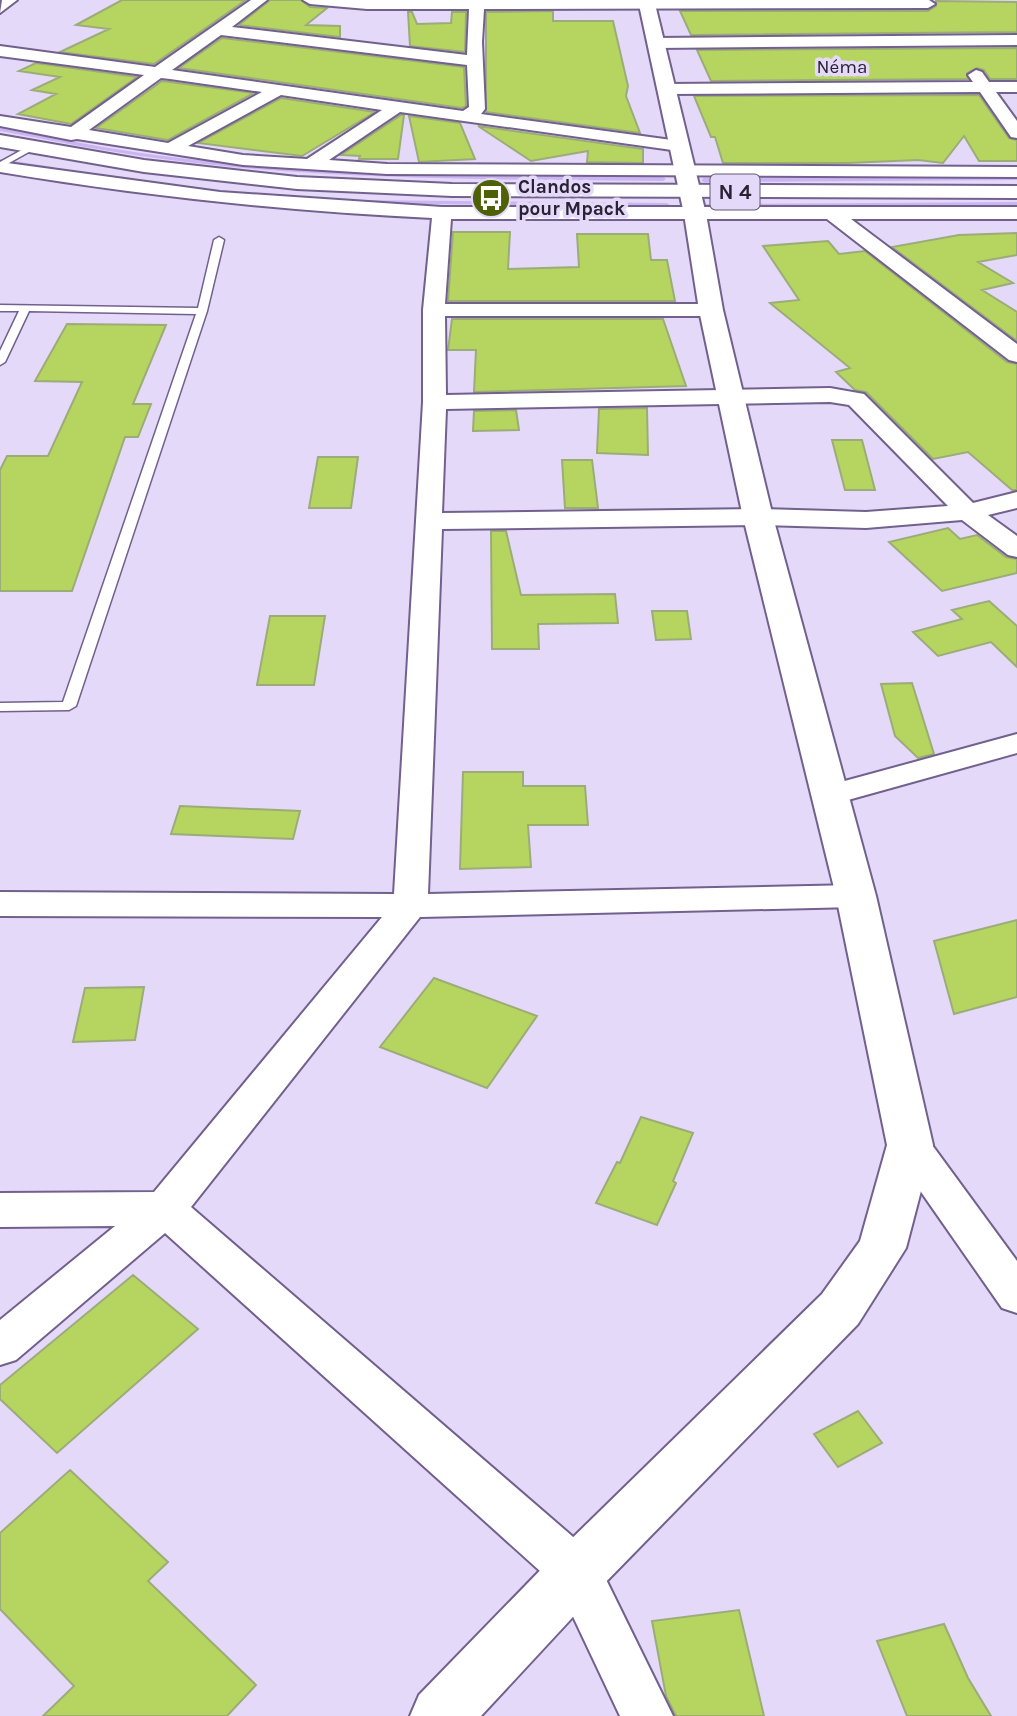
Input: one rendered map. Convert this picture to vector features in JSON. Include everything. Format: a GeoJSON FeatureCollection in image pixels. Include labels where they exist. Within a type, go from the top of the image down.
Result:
{"type":"FeatureCollection","features":[{"type":"Feature","properties":{"kind":"main road"},"geometry":{"type":"LineString","coordinates":[[440,1716],[577,1572],[840,1309],[882,1248],[910,1144],[856,896],[758,517],[733,396],[711,310],[690,193],[647,3]]}},
{"type":"Feature","properties":{"kind":"main road","name":"N 4"},"geometry":{"type":"LineString","coordinates":[[12,147],[179,171],[297,183],[452,190],[690,193],[1017,192]]}},
{"type":"Feature","properties":{"kind":"street"},"geometry":{"type":"LineString","coordinates":[[0,9],[10,0]]}},
{"type":"Feature","properties":{"kind":"street"},"geometry":{"type":"LineString","coordinates":[[71,135],[260,0]]}},
{"type":"Feature","properties":{"kind":"street"},"geometry":{"type":"LineString","coordinates":[[310,0],[475,61]]}},
{"type":"Feature","properties":{"kind":"street"},"geometry":{"type":"LineString","coordinates":[[218,30],[364,20],[477,5],[798,3],[933,10],[1017,133]]}},
{"type":"Feature","properties":{"kind":"street"},"geometry":{"type":"LineString","coordinates":[[465,118],[477,108],[477,5]]}},
{"type":"Feature","properties":{"kind":"street"},"geometry":{"type":"LineString","coordinates":[[656,43],[961,52],[1017,40]]}},
{"type":"Feature","properties":{"kind":"street"},"geometry":{"type":"LineString","coordinates":[[0,51],[679,146]]}},
{"type":"Feature","properties":{"kind":"street"},"geometry":{"type":"LineString","coordinates":[[10,70],[40,56]]}},
{"type":"Feature","properties":{"kind":"street","name":"Néma"},"geometry":{"type":"LineString","coordinates":[[666,89],[1017,87]]}},
{"type":"Feature","properties":{"kind":"street"},"geometry":{"type":"LineString","coordinates":[[167,150],[280,89]]}},
{"type":"Feature","properties":{"kind":"street"},"geometry":{"type":"LineString","coordinates":[[312,164],[397,107]]}},
{"type":"Feature","properties":{"kind":"street"},"geometry":{"type":"LineString","coordinates":[[0,121],[71,135],[243,160],[450,172],[690,193],[832,214],[1017,213]]}},
{"type":"Feature","properties":{"kind":"street"},"geometry":{"type":"LineString","coordinates":[[12,147],[50,131]]}},
{"type":"Feature","properties":{"kind":"street"},"geometry":{"type":"LineString","coordinates":[[0,166],[172,194],[296,206],[442,212],[1017,172]]}},
{"type":"Feature","properties":{"kind":"street"},"geometry":{"type":"LineString","coordinates":[[0,1346],[165,1209],[410,906],[435,402],[434,310],[442,212]]}},
{"type":"Feature","properties":{"kind":"street"},"geometry":{"type":"LineString","coordinates":[[832,214],[1017,355]]}},
{"type":"Feature","properties":{"kind":"street"},"geometry":{"type":"LineString","coordinates":[[434,310],[711,310]]}},
{"type":"Feature","properties":{"kind":"street"},"geometry":{"type":"LineString","coordinates":[[435,402],[830,395],[856,399],[968,512],[1017,549]]}},
{"type":"Feature","properties":{"kind":"street"},"geometry":{"type":"LineString","coordinates":[[429,521],[758,517],[866,520],[968,512],[1017,500]]}},
{"type":"Feature","properties":{"kind":"street"},"geometry":{"type":"LineString","coordinates":[[830,795],[1017,743]]}},
{"type":"Feature","properties":{"kind":"street"},"geometry":{"type":"LineString","coordinates":[[0,904],[410,906],[856,896]]}},
{"type":"Feature","properties":{"kind":"street"},"geometry":{"type":"LineString","coordinates":[[910,1144],[1017,1295]]}},
{"type":"Feature","properties":{"kind":"street"},"geometry":{"type":"LineString","coordinates":[[0,1210],[165,1209],[577,1572],[648,1716]]}},
{"type":"Feature","properties":{"kind":"lane"},"geometry":{"type":"LineString","coordinates":[[0,166],[12,147]]}},
{"type":"Feature","properties":{"kind":"lane"},"geometry":{"type":"LineString","coordinates":[[0,707],[69,706],[202,311],[219,240]]}},
{"type":"Feature","properties":{"kind":"lane"},"geometry":{"type":"LineString","coordinates":[[0,308],[202,311]]}},
{"type":"Feature","properties":{"kind":"lane"},"geometry":{"type":"LineString","coordinates":[[0,362],[26,308]]}},
{"type":"Feature","properties":{"kind":"building"},"geometry":{"type":"Polygon","coordinates":[[[122,0],[246,0],[154,64],[60,52],[109,29],[76,25],[122,0]]]}},
{"type":"Feature","properties":{"kind":"building"},"geometry":{"type":"Polygon","coordinates":[[[270,0],[301,0],[310,7],[327,8],[306,25],[340,26],[340,37],[239,25],[270,0]]]}},
{"type":"Feature","properties":{"kind":"building"},"geometry":{"type":"Polygon","coordinates":[[[936,1],[1017,2],[1017,32],[691,35],[680,11],[928,11],[936,6],[936,1]]]}},
{"type":"Feature","properties":{"kind":"building"},"geometry":{"type":"Polygon","coordinates":[[[553,11],[553,21],[613,21],[628,86],[626,96],[640,133],[486,112],[486,12],[553,11]]]}},
{"type":"Feature","properties":{"kind":"building"},"geometry":{"type":"Polygon","coordinates":[[[408,12],[412,12],[417,24],[451,23],[452,12],[466,12],[465,52],[410,46],[408,12]]]}},
{"type":"Feature","properties":{"kind":"building"},"geometry":{"type":"Polygon","coordinates":[[[222,38],[464,67],[466,106],[462,108],[179,68],[222,38]]]}},
{"type":"Feature","properties":{"kind":"building"},"geometry":{"type":"Polygon","coordinates":[[[1017,48],[1017,79],[990,79],[984,70],[977,68],[967,73],[968,79],[711,81],[697,50],[1017,48]]]}},
{"type":"Feature","properties":{"kind":"building"},"geometry":{"type":"Polygon","coordinates":[[[36,63],[137,77],[71,124],[18,114],[56,94],[32,90],[60,77],[19,71],[36,63]]]}},
{"type":"Feature","properties":{"kind":"building"},"geometry":{"type":"Polygon","coordinates":[[[162,81],[254,93],[168,140],[96,128],[162,81]]]}},
{"type":"Feature","properties":{"kind":"building"},"geometry":{"type":"Polygon","coordinates":[[[979,95],[1009,138],[1017,140],[1017,161],[979,161],[964,136],[943,163],[918,160],[723,163],[715,137],[711,137],[694,96],[979,95]]]}},
{"type":"Feature","properties":{"kind":"building"},"geometry":{"type":"Polygon","coordinates":[[[281,98],[375,112],[302,156],[198,143],[281,98]]]}},
{"type":"Feature","properties":{"kind":"building"},"geometry":{"type":"Polygon","coordinates":[[[404,115],[398,159],[359,159],[360,156],[341,155],[404,115]]]}},
{"type":"Feature","properties":{"kind":"building"},"geometry":{"type":"Polygon","coordinates":[[[409,116],[460,123],[475,159],[419,162],[409,116]]]}},
{"type":"Feature","properties":{"kind":"building"},"geometry":{"type":"Polygon","coordinates":[[[478,126],[643,149],[643,163],[587,162],[588,151],[531,161],[478,126]]]}},
{"type":"Feature","properties":{"kind":"building"},"geometry":{"type":"Polygon","coordinates":[[[453,232],[510,232],[508,269],[579,267],[577,234],[648,234],[651,260],[667,260],[675,301],[448,301],[453,232]]]}},
{"type":"Feature","properties":{"kind":"building"},"geometry":{"type":"Polygon","coordinates":[[[1017,233],[1017,255],[978,262],[1013,283],[982,290],[1017,312],[1017,341],[892,247],[959,235],[1017,233]]]}},
{"type":"Feature","properties":{"kind":"building"},"geometry":{"type":"Polygon","coordinates":[[[828,241],[839,254],[865,251],[1007,362],[1017,364],[1017,490],[1012,490],[968,452],[933,459],[866,392],[855,390],[836,372],[850,368],[770,303],[799,300],[763,246],[828,241]]]}},
{"type":"Feature","properties":{"kind":"building"},"geometry":{"type":"Polygon","coordinates":[[[452,319],[663,319],[686,386],[474,392],[476,350],[448,350],[452,319]]]}},
{"type":"Feature","properties":{"kind":"building"},"geometry":{"type":"Polygon","coordinates":[[[67,324],[166,325],[133,404],[151,404],[138,437],[125,437],[72,591],[0,591],[0,470],[7,456],[48,456],[82,382],[35,381],[67,324]]]}},
{"type":"Feature","properties":{"kind":"building"},"geometry":{"type":"Polygon","coordinates":[[[647,408],[648,455],[597,453],[599,409],[647,408]]]}},
{"type":"Feature","properties":{"kind":"building"},"geometry":{"type":"Polygon","coordinates":[[[516,410],[519,430],[473,431],[474,411],[516,410]]]}},
{"type":"Feature","properties":{"kind":"building"},"geometry":{"type":"Polygon","coordinates":[[[832,440],[862,440],[875,490],[845,490],[832,440]]]}},
{"type":"Feature","properties":{"kind":"building"},"geometry":{"type":"Polygon","coordinates":[[[318,457],[358,457],[351,508],[309,508],[318,457]]]}},
{"type":"Feature","properties":{"kind":"building"},"geometry":{"type":"Polygon","coordinates":[[[562,460],[592,460],[598,508],[565,508],[562,460]]]}},
{"type":"Feature","properties":{"kind":"building"},"geometry":{"type":"Polygon","coordinates":[[[948,528],[960,539],[977,535],[1006,557],[1017,559],[1017,573],[942,591],[889,542],[948,528]]]}},
{"type":"Feature","properties":{"kind":"building"},"geometry":{"type":"Polygon","coordinates":[[[491,531],[506,531],[521,595],[615,594],[618,623],[538,624],[539,649],[492,649],[491,531]]]}},
{"type":"Feature","properties":{"kind":"building"},"geometry":{"type":"Polygon","coordinates":[[[989,601],[1017,626],[1017,667],[991,642],[938,656],[913,632],[962,619],[952,610],[989,601]]]}},
{"type":"Feature","properties":{"kind":"building"},"geometry":{"type":"Polygon","coordinates":[[[652,611],[687,611],[691,639],[656,640],[652,611]]]}},
{"type":"Feature","properties":{"kind":"building"},"geometry":{"type":"Polygon","coordinates":[[[270,616],[325,616],[314,685],[257,685],[270,616]]]}},
{"type":"Feature","properties":{"kind":"building"},"geometry":{"type":"Polygon","coordinates":[[[912,683],[934,754],[918,758],[895,736],[881,684],[912,683]]]}},
{"type":"Feature","properties":{"kind":"building"},"geometry":{"type":"Polygon","coordinates":[[[463,772],[523,772],[523,786],[585,786],[588,825],[528,825],[531,867],[460,869],[463,772]]]}},
{"type":"Feature","properties":{"kind":"building"},"geometry":{"type":"Polygon","coordinates":[[[180,806],[300,811],[293,839],[171,834],[180,806]]]}},
{"type":"Feature","properties":{"kind":"building"},"geometry":{"type":"Polygon","coordinates":[[[1017,920],[1017,997],[954,1014],[934,941],[1017,920]]]}},
{"type":"Feature","properties":{"kind":"building"},"geometry":{"type":"Polygon","coordinates":[[[434,978],[537,1016],[487,1088],[380,1047],[434,978]]]}},
{"type":"Feature","properties":{"kind":"building"},"geometry":{"type":"Polygon","coordinates":[[[144,987],[135,1040],[73,1042],[85,988],[144,987]]]}},
{"type":"Feature","properties":{"kind":"building"},"geometry":{"type":"Polygon","coordinates":[[[641,1117],[693,1133],[673,1181],[676,1183],[657,1225],[596,1203],[617,1162],[620,1163],[641,1117]]]}},
{"type":"Feature","properties":{"kind":"building"},"geometry":{"type":"Polygon","coordinates":[[[133,1275],[198,1329],[57,1453],[0,1399],[0,1385],[133,1275]]]}},
{"type":"Feature","properties":{"kind":"building"},"geometry":{"type":"Polygon","coordinates":[[[858,1411],[882,1443],[838,1467],[814,1434],[858,1411]]]}},
{"type":"Feature","properties":{"kind":"building"},"geometry":{"type":"Polygon","coordinates":[[[70,1470],[168,1562],[148,1581],[256,1685],[227,1716],[43,1716],[74,1686],[0,1609],[0,1533],[70,1470]]]}},
{"type":"Feature","properties":{"kind":"building"},"geometry":{"type":"Polygon","coordinates":[[[739,1610],[764,1716],[676,1716],[666,1696],[652,1621],[739,1610]]]}},
{"type":"Feature","properties":{"kind":"building"},"geometry":{"type":"Polygon","coordinates":[[[944,1624],[968,1678],[991,1716],[907,1716],[877,1641],[944,1624]]]}},
{"type":"Feature","properties":{"kind":"waterway"},"geometry":{"type":"LineString","coordinates":[[0,129],[82,145],[247,166],[413,175],[663,179]]}},
{"type":"Feature","properties":{"kind":"waterway"},"geometry":{"type":"LineString","coordinates":[[0,161],[53,169]]}},
{"type":"Feature","properties":{"kind":"waterway"},"geometry":{"type":"LineString","coordinates":[[704,180],[1017,178]]}},
{"type":"Feature","properties":{"kind":"waterway"},"geometry":{"type":"LineString","coordinates":[[350,201],[667,205]]}},
{"type":"Feature","properties":{"kind":"waterway"},"geometry":{"type":"LineString","coordinates":[[705,206],[1017,204]]}},
{"type":"Feature","properties":{"kind":"place","name":"Clandos pour Mpack"},"geometry":{"type":"Point","coordinates":[491,198]}}]}
